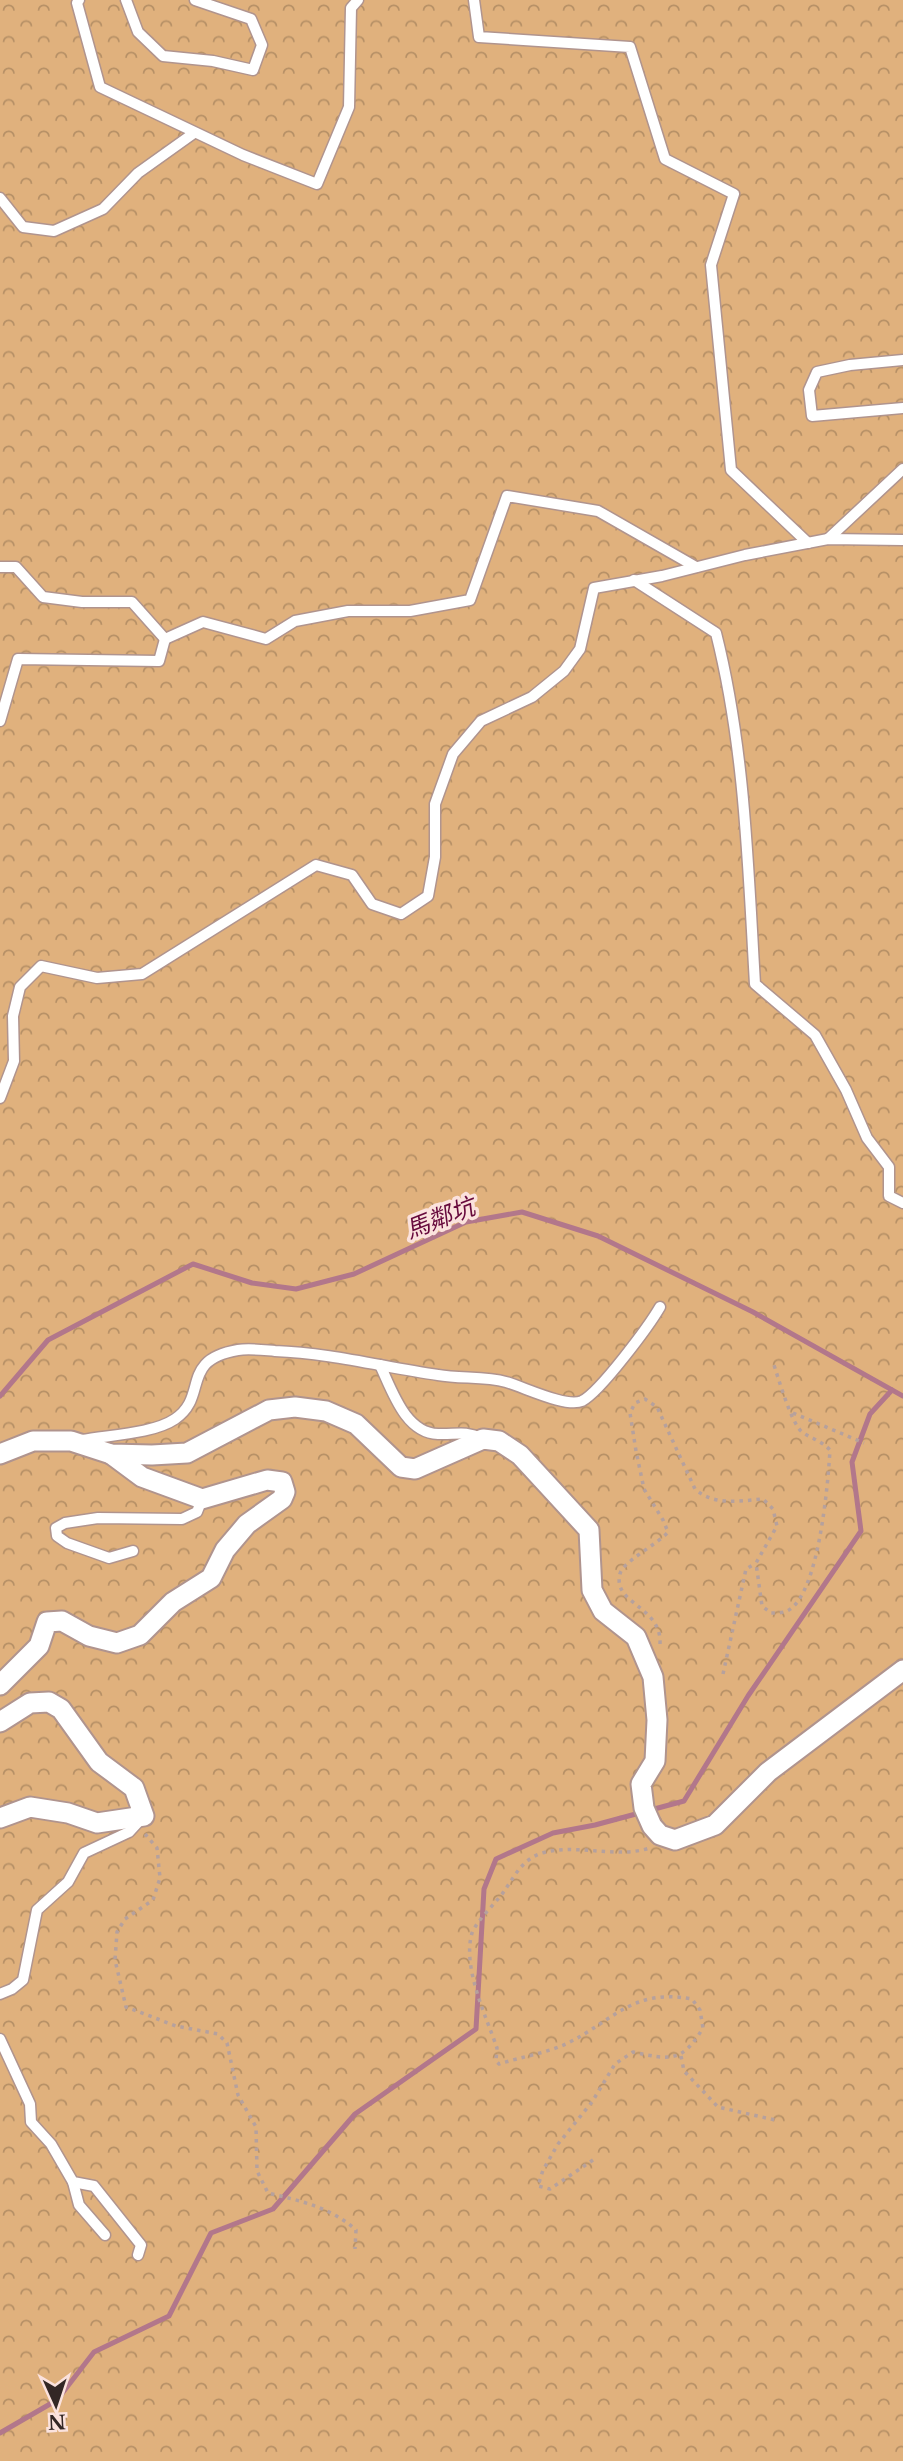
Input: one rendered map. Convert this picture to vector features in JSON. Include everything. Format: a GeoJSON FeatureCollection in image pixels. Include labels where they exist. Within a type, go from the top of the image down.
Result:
{"type":"FeatureCollection","features":[{"type":"Feature","properties":{"kind":"street"},"geometry":{"type":"LineString","coordinates":[[0,1454],[33,1441],[71,1441],[111,1454],[187,1453],[269,1410],[295,1407],[326,1411],[356,1424],[401,1467],[415,1469],[483,1439],[499,1441],[520,1455],[590,1530],[592,1590],[603,1611],[636,1637],[653,1677],[657,1720],[655,1761],[641,1784],[648,1817],[660,1835],[675,1840],[715,1825],[768,1772],[903,1670]]}},
{"type":"Feature","properties":{"kind":"street"},"geometry":{"type":"LineString","coordinates":[[0,1685],[39,1647],[47,1622],[62,1621],[89,1636],[117,1643],[140,1635],[173,1602],[211,1578],[225,1550],[247,1524],[282,1499],[285,1492],[282,1482],[267,1480],[202,1499],[142,1477],[111,1454]]}},
{"type":"Feature","properties":{"kind":"street"},"geometry":{"type":"LineString","coordinates":[[0,1722],[30,1703],[49,1702],[61,1709],[100,1762],[134,1788],[144,1816],[97,1823],[30,1807],[0,1818]]}},
{"type":"Feature","properties":{"kind":"lane"},"geometry":{"type":"LineString","coordinates":[[79,0],[77,3],[100,87],[243,155],[317,184],[349,107],[351,8],[358,0]]}},
{"type":"Feature","properties":{"kind":"lane"},"geometry":{"type":"LineString","coordinates":[[126,0],[138,32],[163,56],[213,61],[253,70],[262,45],[251,19],[195,0]]}},
{"type":"Feature","properties":{"kind":"lane"},"geometry":{"type":"LineString","coordinates":[[474,0],[479,37],[630,47],[665,159],[734,194],[711,265],[731,470],[808,543]]}},
{"type":"Feature","properties":{"kind":"lane"},"geometry":{"type":"LineString","coordinates":[[0,198],[23,228],[54,231],[103,209],[138,173],[194,133]]}},
{"type":"Feature","properties":{"kind":"lane"},"geometry":{"type":"LineString","coordinates":[[903,360],[850,365],[817,372],[809,390],[812,416],[903,408]]}},
{"type":"Feature","properties":{"kind":"lane"},"geometry":{"type":"LineString","coordinates":[[828,539],[903,469]]}},
{"type":"Feature","properties":{"kind":"lane"},"geometry":{"type":"LineString","coordinates":[[165,639],[202,622],[265,639],[295,621],[348,611],[410,611],[470,600],[507,496],[598,511],[696,568]]}},
{"type":"Feature","properties":{"kind":"lane"},"geometry":{"type":"LineString","coordinates":[[0,1098],[14,1061],[13,1016],[20,987],[41,966],[97,978],[142,974],[316,865],[352,875],[372,904],[401,914],[428,896],[435,857],[435,804],[453,754],[481,721],[532,696],[564,671],[580,649],[594,588],[662,576],[828,539],[903,540]]}},
{"type":"Feature","properties":{"kind":"lane"},"geometry":{"type":"LineString","coordinates":[[0,568],[16,567],[43,597],[82,602],[132,602],[165,639]]}},
{"type":"Feature","properties":{"kind":"lane"},"geometry":{"type":"LineString","coordinates":[[634,579],[716,633],[725,670],[744,798],[755,984],[815,1035],[846,1090],[867,1138],[890,1167],[889,1196],[903,1203]]}},
{"type":"Feature","properties":{"kind":"lane"},"geometry":{"type":"LineString","coordinates":[[0,721],[18,659],[159,661],[165,639]]}},
{"type":"Feature","properties":{"kind":"lane"},"geometry":{"type":"LineString","coordinates":[[71,1441],[152,1428],[174,1419],[188,1405],[203,1365],[218,1354],[242,1349],[308,1352],[441,1376],[503,1381],[568,1402],[581,1402],[594,1391],[651,1323],[660,1307]]}},
{"type":"Feature","properties":{"kind":"lane"},"geometry":{"type":"LineString","coordinates":[[380,1365],[399,1404],[419,1430],[436,1434],[468,1432],[483,1439]]}},
{"type":"Feature","properties":{"kind":"lane"},"geometry":{"type":"LineString","coordinates":[[133,1551],[110,1558],[67,1543],[57,1536],[56,1528],[65,1523],[98,1518],[182,1519],[197,1512],[202,1499]]}},
{"type":"Feature","properties":{"kind":"lane"},"geometry":{"type":"LineString","coordinates":[[0,1994],[23,1980],[37,1910],[68,1882],[83,1853],[128,1832],[144,1816]]}},
{"type":"Feature","properties":{"kind":"lane"},"geometry":{"type":"LineString","coordinates":[[0,2039],[30,2104],[31,2122],[51,2144],[73,2182],[79,2205],[105,2235]]}},
{"type":"Feature","properties":{"kind":"lane"},"geometry":{"type":"LineString","coordinates":[[73,2182],[94,2186],[141,2245],[138,2255]]}},
{"type":"Feature","properties":{"kind":"path"},"geometry":{"type":"LineString","coordinates":[[756,1563],[762,1606],[771,1613],[787,1611],[802,1596],[813,1571],[829,1475],[830,1450],[821,1441],[800,1431],[773,1362]]}},
{"type":"Feature","properties":{"kind":"path"},"geometry":{"type":"LineString","coordinates":[[660,1647],[660,1637],[653,1617],[626,1597],[620,1588],[620,1573],[627,1563],[659,1543],[668,1532],[644,1489],[636,1451],[630,1413],[635,1404],[645,1399],[657,1407],[695,1489],[720,1502],[763,1499],[773,1509],[777,1526],[756,1563],[746,1569],[723,1674]]}},
{"type":"Feature","properties":{"kind":"path"},"geometry":{"type":"LineString","coordinates":[[791,1412],[864,1443]]}},
{"type":"Feature","properties":{"kind":"path"},"geometry":{"type":"LineString","coordinates":[[128,1832],[145,1834],[157,1848],[160,1878],[153,1900],[125,1919],[117,1932],[115,1960],[127,2007],[176,2026],[218,2034],[227,2043],[238,2095],[256,2127],[257,2171],[268,2193],[313,2204],[341,2217],[356,2230],[355,2249]]}},
{"type":"Feature","properties":{"kind":"path"},"geometry":{"type":"LineString","coordinates":[[593,2160],[550,2189],[538,2186],[543,2170],[558,2144],[592,2102],[615,2064],[634,2052],[664,2059],[681,2056],[703,2028],[700,2010],[692,1998],[671,1995],[627,2005],[566,2044],[499,2064],[496,2061],[497,2048],[477,1992],[470,1961],[473,1932],[522,1864],[542,1853],[584,1849],[638,1852],[675,1840]]}},
{"type":"Feature","properties":{"kind":"path"},"geometry":{"type":"LineString","coordinates":[[681,2056],[684,2071],[718,2107],[775,2120]]}},
{"type":"Feature","properties":{"kind":"green space"},"geometry":{"type":"Polygon","coordinates":[[[0,0],[903,0],[903,2461],[0,2461],[0,0]]]}},
{"type":"Feature","properties":{"kind":"waterway","name":"馬鄰坑"},"geometry":{"type":"LineString","coordinates":[[0,1396],[48,1340],[193,1264],[252,1283],[296,1289],[354,1274],[466,1222],[522,1212],[598,1236],[753,1312],[903,1396]]}},
{"type":"Feature","properties":{"kind":"waterway"},"geometry":{"type":"LineString","coordinates":[[0,2433],[57,2400],[94,2352],[169,2316],[211,2233],[273,2209],[355,2114],[476,2029],[484,1889],[496,1859],[553,1833],[595,1825],[684,1801],[748,1696],[861,1531],[852,1462],[870,1414],[892,1390]]}}]}
